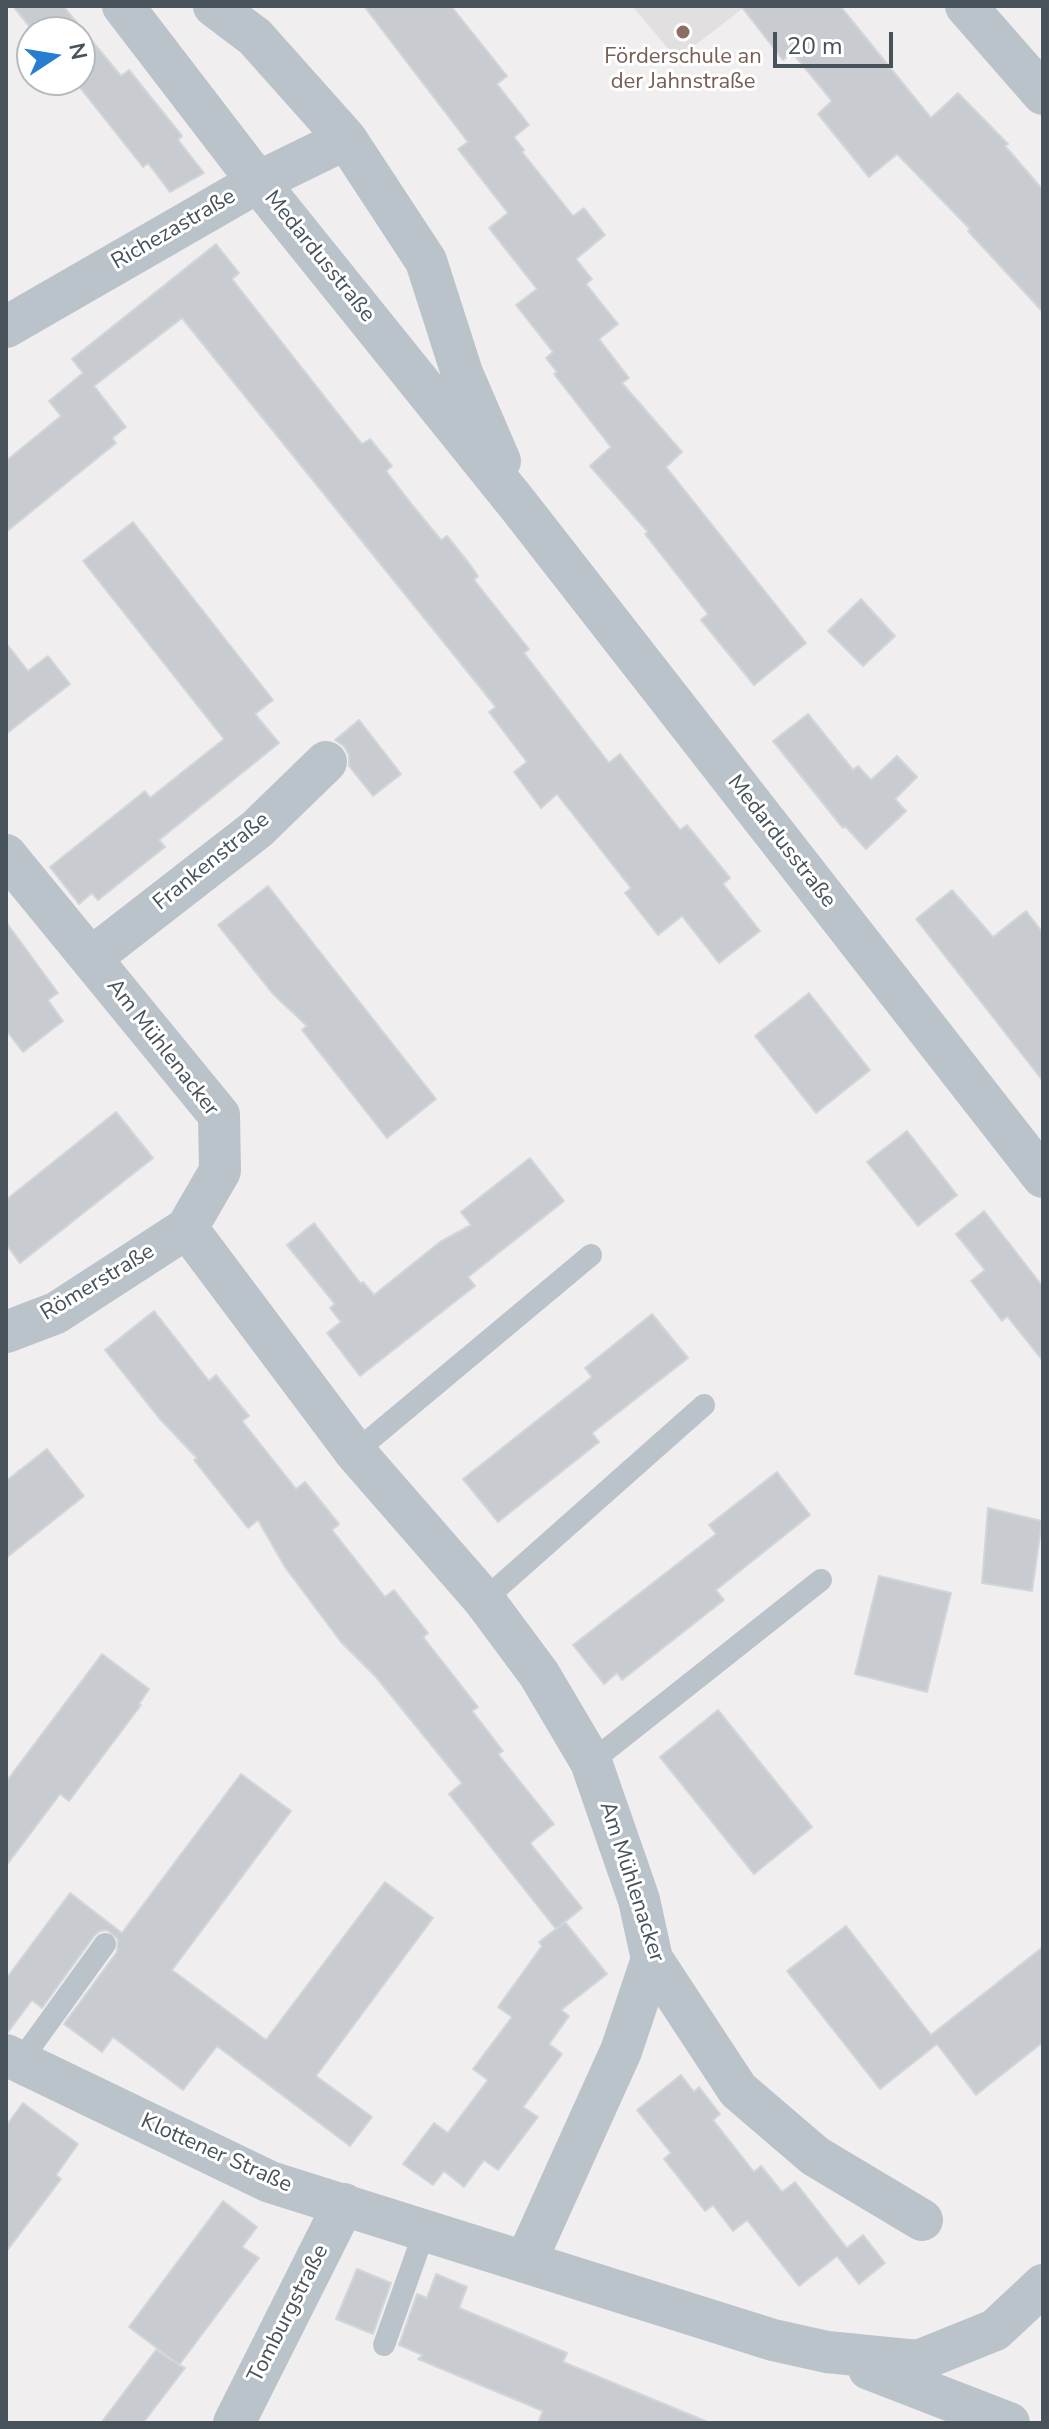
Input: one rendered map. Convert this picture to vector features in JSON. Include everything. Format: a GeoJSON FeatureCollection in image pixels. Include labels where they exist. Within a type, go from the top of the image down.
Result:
{"type":"FeatureCollection","features":[{"type":"Feature","properties":{"kind":"street","name":"Medardusstraße"},"geometry":{"type":"LineString","coordinates":[[123,6],[258,182],[519,506],[1043,1177]]}},
{"type":"Feature","properties":{"kind":"street","name":"Medardusstraße"},"geometry":{"type":"LineString","coordinates":[[214,6],[255,37],[346,139],[426,261],[462,373],[519,506]]}},
{"type":"Feature","properties":{"kind":"street"},"geometry":{"type":"LineString","coordinates":[[966,6],[1043,94]]}},
{"type":"Feature","properties":{"kind":"street","name":"Richezastraße"},"geometry":{"type":"LineString","coordinates":[[6,327],[258,182],[346,139]]}},
{"type":"Feature","properties":{"kind":"street","name":"Frankenstraße"},"geometry":{"type":"LineString","coordinates":[[92,957],[257,829],[326,762]]}},
{"type":"Feature","properties":{"kind":"street","name":"Am Mühlenacker"},"geometry":{"type":"LineString","coordinates":[[6,855],[219,1115],[220,1171],[187,1228],[355,1452],[484,1600],[539,1674],[591,1762],[639,1900],[652,1959],[738,2090],[815,2156],[922,2220]]}},
{"type":"Feature","properties":{"kind":"street","name":"Römerstraße"},"geometry":{"type":"LineString","coordinates":[[6,1332],[56,1313],[187,1228]]}},
{"type":"Feature","properties":{"kind":"street"},"geometry":{"type":"LineString","coordinates":[[526,2261],[621,2051],[652,1959]]}},
{"type":"Feature","properties":{"kind":"street","name":"Klottener Straße"},"geometry":{"type":"LineString","coordinates":[[12,2059],[270,2182],[773,2340],[827,2352],[918,2361],[995,2330],[1043,2285]]}},
{"type":"Feature","properties":{"kind":"street","name":"Tomburgstraße"},"geometry":{"type":"LineString","coordinates":[[234,2423],[344,2204]]}},
{"type":"Feature","properties":{"kind":"street","name":"Klottener Straße"},"geometry":{"type":"LineString","coordinates":[[827,2352],[943,2411],[1009,2423]]}},
{"type":"Feature","properties":{"kind":"lane"},"geometry":{"type":"LineString","coordinates":[[355,1452],[591,1255]]}},
{"type":"Feature","properties":{"kind":"lane"},"geometry":{"type":"LineString","coordinates":[[484,1600],[704,1405]]}},
{"type":"Feature","properties":{"kind":"lane"},"geometry":{"type":"LineString","coordinates":[[591,1762],[821,1580]]}},
{"type":"Feature","properties":{"kind":"lane"},"geometry":{"type":"LineString","coordinates":[[12,2059],[105,1944]]}},
{"type":"Feature","properties":{"kind":"lane"},"geometry":{"type":"LineString","coordinates":[[384,2345],[425,2230]]}},
{"type":"Feature","properties":{"kind":"shaded area","name":"Förderschule an der Jahnstraße"},"geometry":{"type":"Polygon","coordinates":[[[632,6],[746,6],[677,59],[632,6]]]}},
{"type":"Feature","properties":{"kind":"building"},"geometry":{"type":"Polygon","coordinates":[[[13,6],[63,6],[71,16],[21,16],[13,6]]]}},
{"type":"Feature","properties":{"kind":"building"},"geometry":{"type":"Polygon","coordinates":[[[364,6],[451,6],[507,76],[497,84],[529,125],[514,137],[524,150],[522,152],[573,216],[584,208],[605,235],[576,259],[592,279],[586,284],[618,324],[599,339],[629,378],[622,383],[682,452],[666,467],[806,643],[754,685],[701,620],[708,614],[645,534],[648,532],[590,466],[611,447],[554,374],[557,372],[546,358],[553,352],[516,305],[537,289],[489,228],[508,213],[458,149],[468,142],[364,6]]]}},
{"type":"Feature","properties":{"kind":"building"},"geometry":{"type":"Polygon","coordinates":[[[741,6],[840,6],[931,118],[958,93],[1008,144],[1005,146],[1043,190],[1043,312],[968,231],[970,229],[897,154],[869,177],[818,114],[832,101],[792,52],[783,60],[741,6]]]}},
{"type":"Feature","properties":{"kind":"building"},"geometry":{"type":"Polygon","coordinates":[[[96,46],[121,76],[129,70],[182,136],[178,140],[204,173],[170,192],[148,163],[143,167],[87,96],[96,96],[96,46]]]}},
{"type":"Feature","properties":{"kind":"building"},"geometry":{"type":"Polygon","coordinates":[[[216,244],[239,273],[232,279],[335,410],[362,444],[370,439],[392,466],[386,471],[413,506],[441,540],[447,536],[468,562],[478,576],[474,580],[529,649],[524,653],[609,763],[620,754],[680,830],[687,825],[730,878],[723,884],[760,931],[719,963],[682,916],[658,935],[625,893],[631,888],[557,794],[541,808],[514,772],[527,762],[489,712],[496,707],[182,318],[94,386],[126,427],[112,438],[116,443],[6,532],[6,461],[61,416],[49,401],[83,373],[72,359],[216,244]]]}},
{"type":"Feature","properties":{"kind":"building"},"geometry":{"type":"Polygon","coordinates":[[[133,522],[273,700],[255,714],[279,743],[159,840],[165,847],[98,900],[92,893],[79,904],[50,867],[145,791],[150,798],[224,739],[83,561],[133,522]]]}},
{"type":"Feature","properties":{"kind":"building"},"geometry":{"type":"Polygon","coordinates":[[[861,599],[895,636],[863,666],[828,631],[861,599]]]}},
{"type":"Feature","properties":{"kind":"building"},"geometry":{"type":"Polygon","coordinates":[[[6,643],[28,671],[48,656],[70,684],[6,734],[6,643]]]}},
{"type":"Feature","properties":{"kind":"building"},"geometry":{"type":"Polygon","coordinates":[[[808,714],[853,770],[858,766],[871,780],[897,756],[917,777],[895,799],[906,811],[866,849],[845,826],[843,828],[773,741],[808,714]]]}},
{"type":"Feature","properties":{"kind":"building"},"geometry":{"type":"Polygon","coordinates":[[[359,720],[401,774],[373,796],[349,766],[349,755],[344,746],[335,740],[359,720]]]}},
{"type":"Feature","properties":{"kind":"building"},"geometry":{"type":"Polygon","coordinates":[[[268,886],[436,1099],[387,1138],[302,1030],[307,1026],[273,994],[218,925],[268,886]]]}},
{"type":"Feature","properties":{"kind":"building"},"geometry":{"type":"Polygon","coordinates":[[[952,890],[993,937],[1026,911],[1043,933],[1043,1081],[916,919],[952,890]]]}},
{"type":"Feature","properties":{"kind":"building"},"geometry":{"type":"Polygon","coordinates":[[[6,922],[58,993],[48,1000],[63,1021],[23,1052],[6,1030],[6,922]]]}},
{"type":"Feature","properties":{"kind":"building"},"geometry":{"type":"Polygon","coordinates":[[[809,993],[870,1070],[816,1113],[755,1036],[809,993]]]}},
{"type":"Feature","properties":{"kind":"building"},"geometry":{"type":"Polygon","coordinates":[[[116,1112],[153,1158],[20,1263],[6,1244],[6,1200],[116,1112]]]}},
{"type":"Feature","properties":{"kind":"building"},"geometry":{"type":"Polygon","coordinates":[[[907,1131],[957,1195],[918,1226],[867,1162],[907,1131]]]}},
{"type":"Feature","properties":{"kind":"building"},"geometry":{"type":"Polygon","coordinates":[[[530,1158],[564,1201],[468,1277],[475,1286],[360,1376],[327,1333],[341,1322],[330,1308],[335,1304],[287,1245],[314,1223],[361,1284],[363,1282],[374,1295],[440,1242],[471,1225],[461,1212],[530,1158]]]}},
{"type":"Feature","properties":{"kind":"building"},"geometry":{"type":"Polygon","coordinates":[[[984,1211],[1043,1287],[1043,1361],[1007,1316],[1002,1321],[971,1281],[985,1270],[956,1234],[984,1211]]]}},
{"type":"Feature","properties":{"kind":"building"},"geometry":{"type":"Polygon","coordinates":[[[154,1311],[209,1381],[216,1375],[249,1416],[242,1421],[296,1489],[305,1482],[339,1524],[332,1530],[385,1597],[394,1590],[428,1633],[423,1637],[478,1707],[472,1711],[503,1751],[498,1754],[554,1824],[530,1843],[582,1908],[556,1929],[449,1794],[462,1783],[377,1678],[341,1642],[285,1567],[258,1520],[248,1528],[194,1460],[197,1458],[159,1418],[105,1350],[154,1311]]]}},
{"type":"Feature","properties":{"kind":"building"},"geometry":{"type":"Polygon","coordinates":[[[652,1314],[688,1358],[592,1433],[599,1442],[498,1522],[463,1479],[592,1377],[585,1368],[652,1314]]]}},
{"type":"Feature","properties":{"kind":"building"},"geometry":{"type":"Polygon","coordinates":[[[47,1449],[84,1496],[6,1558],[6,1481],[47,1449]]]}},
{"type":"Feature","properties":{"kind":"building"},"geometry":{"type":"Polygon","coordinates":[[[777,1472],[810,1515],[716,1590],[724,1600],[622,1680],[617,1673],[604,1684],[573,1645],[716,1534],[709,1525],[777,1472]]]}},
{"type":"Feature","properties":{"kind":"building"},"geometry":{"type":"Polygon","coordinates":[[[988,1508],[1042,1521],[1032,1591],[982,1583],[988,1508]]]}},
{"type":"Feature","properties":{"kind":"building"},"geometry":{"type":"Polygon","coordinates":[[[879,1576],[951,1593],[927,1692],[855,1674],[879,1576]]]}},
{"type":"Feature","properties":{"kind":"building"},"geometry":{"type":"Polygon","coordinates":[[[102,1654],[149,1689],[141,1705],[69,1801],[60,1794],[6,1866],[6,1782],[102,1654]]]}},
{"type":"Feature","properties":{"kind":"building"},"geometry":{"type":"Polygon","coordinates":[[[718,1710],[812,1827],[754,1874],[660,1757],[718,1710]]]}},
{"type":"Feature","properties":{"kind":"building"},"geometry":{"type":"Polygon","coordinates":[[[241,1774],[291,1811],[172,1970],[266,2040],[385,1882],[433,1918],[316,2076],[372,2117],[350,2146],[217,2046],[183,2090],[113,2037],[102,2052],[64,2024],[117,1952],[118,1939],[107,1930],[94,1936],[42,2008],[32,2000],[6,2031],[6,1979],[70,1893],[122,1933],[241,1774]]]}},
{"type":"Feature","properties":{"kind":"building"},"geometry":{"type":"Polygon","coordinates":[[[565,1922],[607,1974],[561,2010],[569,2016],[549,2044],[562,2054],[523,2107],[538,2117],[498,2170],[484,2160],[464,2187],[444,2171],[433,2185],[403,2164],[434,2123],[448,2133],[488,2080],[473,2069],[512,2017],[498,2007],[542,1946],[539,1942],[565,1922]]]}},
{"type":"Feature","properties":{"kind":"building"},"geometry":{"type":"Polygon","coordinates":[[[846,1926],[931,2035],[1043,1947],[1043,2042],[976,2095],[937,2044],[880,2089],[787,1971],[846,1926]]]}},
{"type":"Feature","properties":{"kind":"building"},"geometry":{"type":"Polygon","coordinates":[[[681,2075],[694,2092],[699,2087],[720,2114],[713,2120],[754,2172],[761,2166],[782,2192],[795,2182],[847,2248],[863,2235],[885,2263],[859,2284],[837,2256],[799,2286],[747,2220],[733,2231],[713,2205],[705,2211],[664,2159],[671,2153],[637,2110],[681,2075]]]}},
{"type":"Feature","properties":{"kind":"building"},"geometry":{"type":"Polygon","coordinates":[[[23,2103],[78,2144],[56,2175],[61,2179],[6,2252],[6,2126],[23,2103]]]}},
{"type":"Feature","properties":{"kind":"building"},"geometry":{"type":"Polygon","coordinates":[[[223,2201],[257,2227],[242,2247],[259,2258],[179,2365],[185,2368],[143,2423],[101,2423],[156,2350],[178,2364],[129,2327],[223,2201]]]}},
{"type":"Feature","properties":{"kind":"building"},"geometry":{"type":"Polygon","coordinates":[[[357,2269],[391,2283],[373,2334],[336,2319],[357,2269]]]}},
{"type":"Feature","properties":{"kind":"building"},"geometry":{"type":"Polygon","coordinates":[[[436,2274],[467,2287],[459,2308],[567,2353],[563,2362],[710,2423],[538,2423],[543,2411],[418,2359],[423,2355],[399,2345],[417,2294],[427,2298],[436,2274]]]}},
{"type":"Feature","properties":{"kind":"place","name":"Förderschule an der Jahnstraße"},"geometry":{"type":"Point","coordinates":[683,32]}}]}
